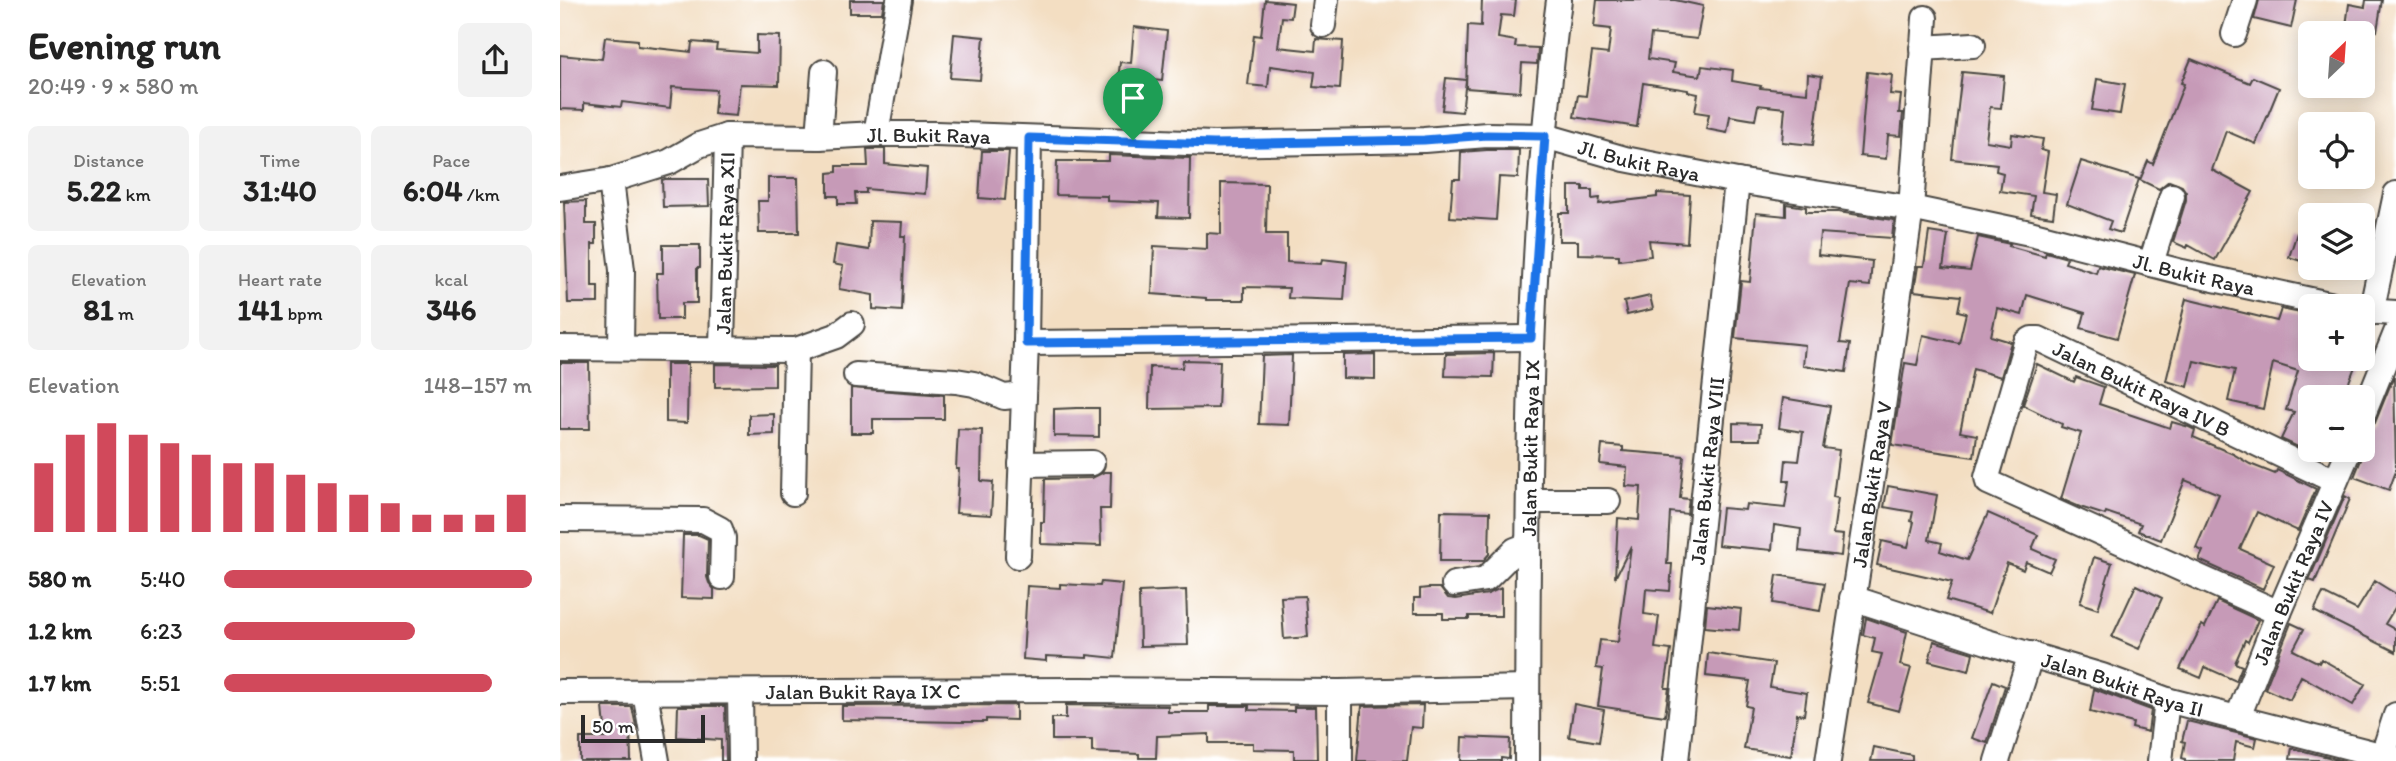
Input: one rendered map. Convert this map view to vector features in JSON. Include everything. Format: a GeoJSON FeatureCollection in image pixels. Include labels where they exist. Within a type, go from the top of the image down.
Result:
{"type":"FeatureCollection","features":[{"type":"Feature","properties":{"kind":"street"},"geometry":{"type":"LineString","coordinates":[[876,134],[899,0]]}},
{"type":"Feature","properties":{"kind":"street"},"geometry":{"type":"LineString","coordinates":[[1323,25],[1326,0]]}},
{"type":"Feature","properties":{"kind":"street","name":"Jalan Bukit Raya IX"},"geometry":{"type":"LineString","coordinates":[[1527,761],[1530,501],[1528,433],[1531,338],[1545,136],[1559,0]]}},
{"type":"Feature","properties":{"kind":"street"},"geometry":{"type":"LineString","coordinates":[[2234,34],[2245,0]]}},
{"type":"Feature","properties":{"kind":"street","name":"Jalan Bukit Raya V"},"geometry":{"type":"LineString","coordinates":[[1828,761],[1911,208],[1925,18]]}},
{"type":"Feature","properties":{"kind":"street"},"geometry":{"type":"LineString","coordinates":[[1922,48],[1973,45]]}},
{"type":"Feature","properties":{"kind":"street"},"geometry":{"type":"LineString","coordinates":[[819,137],[824,72]]}},
{"type":"Feature","properties":{"kind":"street","name":"Jl. Bukit Raya"},"geometry":{"type":"LineString","coordinates":[[560,188],[611,180],[669,162],[699,145],[727,136],[819,137],[876,134],[1214,144],[1397,141],[1487,135],[1545,136],[1625,159],[1738,181],[1911,208],[2030,233],[2298,299]]}},
{"type":"Feature","properties":{"kind":"street","name":"Jalan Bukit Raya XII"},"geometry":{"type":"LineString","coordinates":[[722,348],[727,136]]}},
{"type":"Feature","properties":{"kind":"street"},"geometry":{"type":"LineString","coordinates":[[1018,556],[1026,343],[1029,138]]}},
{"type":"Feature","properties":{"kind":"street"},"geometry":{"type":"LineString","coordinates":[[611,180],[622,270],[621,348]]}},
{"type":"Feature","properties":{"kind":"street","name":"Jalan Bukit Raya VIII"},"geometry":{"type":"LineString","coordinates":[[1676,761],[1738,181]]}},
{"type":"Feature","properties":{"kind":"street"},"geometry":{"type":"LineString","coordinates":[[2377,312],[2396,194]]}},
{"type":"Feature","properties":{"kind":"street"},"geometry":{"type":"LineString","coordinates":[[2151,263],[2172,197]]}},
{"type":"Feature","properties":{"kind":"street"},"geometry":{"type":"LineString","coordinates":[[560,348],[796,350],[836,336],[852,324]]}},
{"type":"Feature","properties":{"kind":"street"},"geometry":{"type":"LineString","coordinates":[[2375,385],[2396,333]]}},
{"type":"Feature","properties":{"kind":"street"},"geometry":{"type":"LineString","coordinates":[[1026,343],[1531,338]]}},
{"type":"Feature","properties":{"kind":"street","name":"Jalan Bukit Raya IV B"},"geometry":{"type":"LineString","coordinates":[[2279,613],[1987,482],[2026,343],[2032,338],[2039,339],[2336,481]]}},
{"type":"Feature","properties":{"kind":"street"},"geometry":{"type":"LineString","coordinates":[[793,493],[796,350]]}},
{"type":"Feature","properties":{"kind":"street"},"geometry":{"type":"LineString","coordinates":[[856,375],[956,381],[974,384],[1004,397],[1024,396]]}},
{"type":"Feature","properties":{"kind":"street","name":"Jalan Bukit Raya IV"},"geometry":{"type":"LineString","coordinates":[[2238,717],[2344,462]]}},
{"type":"Feature","properties":{"kind":"street"},"geometry":{"type":"LineString","coordinates":[[1021,464],[1092,463]]}},
{"type":"Feature","properties":{"kind":"street"},"geometry":{"type":"LineString","coordinates":[[1530,501],[1608,501]]}},
{"type":"Feature","properties":{"kind":"street"},"geometry":{"type":"LineString","coordinates":[[560,519],[704,520],[720,529],[723,538],[722,577]]}},
{"type":"Feature","properties":{"kind":"street"},"geometry":{"type":"LineString","coordinates":[[1454,584],[1486,579],[1515,550],[1528,545]]}},
{"type":"Feature","properties":{"kind":"street","name":"Jalan Bukit Raya II"},"geometry":{"type":"LineString","coordinates":[[1852,598],[2102,676],[2167,700],[2387,759]]}},
{"type":"Feature","properties":{"kind":"street"},"geometry":{"type":"LineString","coordinates":[[1997,761],[2031,654]]}},
{"type":"Feature","properties":{"kind":"street","name":"Jalan Bukit Raya IX C"},"geometry":{"type":"LineString","coordinates":[[560,692],[1340,692],[1527,688]]}},
{"type":"Feature","properties":{"kind":"street"},"geometry":{"type":"LineString","coordinates":[[645,692],[657,761]]}},
{"type":"Feature","properties":{"kind":"street"},"geometry":{"type":"LineString","coordinates":[[740,692],[741,761]]}},
{"type":"Feature","properties":{"kind":"street"},"geometry":{"type":"LineString","coordinates":[[1340,692],[1340,761]]}},
{"type":"Feature","properties":{"kind":"street"},"geometry":{"type":"LineString","coordinates":[[2160,761],[2167,700]]}},
{"type":"Feature","properties":{"kind":"street"},"geometry":{"type":"LineString","coordinates":[[2387,759],[2396,715]]}},
{"type":"Feature","properties":{"kind":"building"},"geometry":{"type":"Polygon","coordinates":[[[850,0],[884,0],[882,13],[850,13],[850,0]]]}},
{"type":"Feature","properties":{"kind":"building"},"geometry":{"type":"Polygon","coordinates":[[[1265,0],[1293,3],[1291,18],[1282,17],[1278,47],[1315,51],[1316,39],[1343,41],[1340,89],[1313,87],[1315,72],[1270,66],[1268,87],[1248,85],[1254,35],[1261,36],[1265,0]]]}},
{"type":"Feature","properties":{"kind":"building"},"geometry":{"type":"Polygon","coordinates":[[[1482,0],[1516,0],[1514,16],[1501,15],[1498,38],[1516,41],[1515,47],[1538,48],[1537,64],[1522,63],[1520,92],[1466,88],[1468,25],[1481,26],[1482,0]]]}},
{"type":"Feature","properties":{"kind":"building"},"geometry":{"type":"Polygon","coordinates":[[[1597,0],[1675,0],[1703,6],[1697,39],[1651,34],[1648,59],[1675,63],[1673,72],[1700,76],[1702,66],[1733,70],[1732,81],[1761,86],[1760,88],[1807,93],[1808,74],[1822,76],[1813,145],[1782,142],[1785,108],[1758,105],[1755,120],[1730,116],[1727,133],[1706,129],[1709,114],[1695,112],[1698,94],[1643,83],[1637,127],[1574,117],[1578,95],[1586,96],[1592,52],[1608,54],[1611,29],[1594,27],[1597,0]]]}},
{"type":"Feature","properties":{"kind":"building"},"geometry":{"type":"Polygon","coordinates":[[[2259,0],[2297,0],[2291,28],[2254,19],[2259,0]]]}},
{"type":"Feature","properties":{"kind":"building"},"geometry":{"type":"Polygon","coordinates":[[[2366,0],[2382,0],[2377,31],[2375,21],[2347,21],[2349,4],[2365,7],[2366,0]]]}},
{"type":"Feature","properties":{"kind":"building"},"geometry":{"type":"Polygon","coordinates":[[[1134,27],[1167,31],[1162,81],[1132,78],[1131,83],[1118,82],[1120,62],[1131,63],[1134,27]]]}},
{"type":"Feature","properties":{"kind":"building"},"geometry":{"type":"Polygon","coordinates":[[[954,34],[984,37],[980,80],[950,78],[954,34]]]}},
{"type":"Feature","properties":{"kind":"building"},"geometry":{"type":"Polygon","coordinates":[[[757,35],[780,36],[779,85],[740,84],[736,116],[714,114],[716,90],[672,87],[670,108],[622,102],[621,107],[584,103],[584,110],[560,109],[560,55],[602,59],[605,37],[638,40],[638,46],[691,52],[692,42],[717,44],[716,50],[757,53],[757,35]]]}},
{"type":"Feature","properties":{"kind":"building"},"geometry":{"type":"Polygon","coordinates":[[[2191,59],[2250,83],[2253,77],[2279,88],[2256,144],[2226,131],[2212,170],[2253,192],[2215,260],[2188,245],[2187,248],[2173,242],[2186,200],[2186,192],[2182,186],[2169,181],[2159,189],[2140,180],[2148,161],[2153,164],[2191,59]]]}},
{"type":"Feature","properties":{"kind":"building"},"geometry":{"type":"Polygon","coordinates":[[[1867,72],[1892,75],[1890,94],[1901,95],[1901,136],[1888,135],[1886,159],[1860,156],[1867,72]]]}},
{"type":"Feature","properties":{"kind":"building"},"geometry":{"type":"Polygon","coordinates":[[[1962,72],[2004,76],[2001,108],[1990,107],[1986,141],[2011,145],[2012,134],[2043,139],[2041,150],[2048,152],[2042,192],[2056,194],[2053,217],[2031,214],[2034,196],[2000,191],[2003,173],[1996,171],[1997,164],[1952,159],[1962,72]]]}},
{"type":"Feature","properties":{"kind":"building"},"geometry":{"type":"Polygon","coordinates":[[[1446,78],[1466,80],[1462,112],[1442,110],[1446,78]]]}},
{"type":"Feature","properties":{"kind":"building"},"geometry":{"type":"Polygon","coordinates":[[[2097,79],[2125,84],[2120,114],[2092,110],[2097,79]]]}},
{"type":"Feature","properties":{"kind":"building"},"geometry":{"type":"Polygon","coordinates":[[[867,149],[885,149],[885,164],[927,168],[925,194],[866,189],[866,193],[855,193],[856,204],[838,204],[838,196],[828,196],[828,173],[837,172],[837,166],[868,166],[867,149]]]}},
{"type":"Feature","properties":{"kind":"building"},"geometry":{"type":"Polygon","coordinates":[[[1519,150],[1518,178],[1499,177],[1496,220],[1450,217],[1453,179],[1460,179],[1461,152],[1519,150]]]}},
{"type":"Feature","properties":{"kind":"building"},"geometry":{"type":"Polygon","coordinates":[[[982,151],[1009,151],[1005,200],[979,198],[982,151]]]}},
{"type":"Feature","properties":{"kind":"building"},"geometry":{"type":"Polygon","coordinates":[[[1109,155],[1190,158],[1189,218],[1158,217],[1159,203],[1107,201],[1107,196],[1056,195],[1057,161],[1109,161],[1109,155]]]}},
{"type":"Feature","properties":{"kind":"building"},"geometry":{"type":"Polygon","coordinates":[[[2081,161],[2139,179],[2121,233],[2108,229],[2111,221],[2067,204],[2081,161]]]}},
{"type":"Feature","properties":{"kind":"building"},"geometry":{"type":"Polygon","coordinates":[[[768,178],[798,178],[799,233],[759,233],[758,201],[768,201],[768,178]]]}},
{"type":"Feature","properties":{"kind":"building"},"geometry":{"type":"Polygon","coordinates":[[[708,179],[709,206],[663,207],[662,180],[708,179]]]}},
{"type":"Feature","properties":{"kind":"building"},"geometry":{"type":"Polygon","coordinates":[[[1221,183],[1267,184],[1266,234],[1287,234],[1287,262],[1321,264],[1322,259],[1347,262],[1344,300],[1288,298],[1289,288],[1244,287],[1244,300],[1206,300],[1152,294],[1154,246],[1207,249],[1207,233],[1221,234],[1221,183]]]}},
{"type":"Feature","properties":{"kind":"building"},"geometry":{"type":"Polygon","coordinates":[[[1569,186],[1583,186],[1583,190],[1592,190],[1592,199],[1600,198],[1599,204],[1657,197],[1657,193],[1690,195],[1687,243],[1649,240],[1651,256],[1619,260],[1619,255],[1578,254],[1578,241],[1559,241],[1559,213],[1569,213],[1569,186]]]}},
{"type":"Feature","properties":{"kind":"building"},"geometry":{"type":"Polygon","coordinates":[[[586,201],[586,224],[596,224],[596,244],[592,244],[592,286],[598,286],[598,303],[568,303],[564,202],[586,201]]]}},
{"type":"Feature","properties":{"kind":"building"},"geometry":{"type":"Polygon","coordinates":[[[1786,204],[1806,207],[1806,212],[1838,212],[1894,220],[1892,238],[1820,233],[1818,255],[1872,261],[1870,286],[1850,284],[1840,343],[1850,344],[1846,372],[1803,366],[1805,345],[1735,338],[1741,281],[1750,282],[1756,213],[1786,216],[1786,204]]]}},
{"type":"Feature","properties":{"kind":"building"},"geometry":{"type":"Polygon","coordinates":[[[870,221],[902,222],[901,236],[905,236],[902,311],[873,309],[873,295],[839,289],[843,266],[833,264],[836,245],[869,250],[870,221]]]}},
{"type":"Feature","properties":{"kind":"building"},"geometry":{"type":"Polygon","coordinates":[[[1929,232],[1948,235],[1943,268],[1970,271],[1978,237],[2045,256],[2046,252],[2067,258],[2065,263],[2096,273],[2098,266],[2135,275],[2117,338],[2081,328],[2085,313],[2027,295],[2022,315],[1997,308],[1991,336],[2011,342],[2001,377],[1973,369],[1960,432],[1977,435],[1974,457],[1892,445],[1905,363],[1917,365],[1923,335],[1959,343],[1966,313],[1958,311],[1961,296],[1914,291],[1918,266],[1924,266],[1929,232]]]}},
{"type":"Feature","properties":{"kind":"building"},"geometry":{"type":"Polygon","coordinates":[[[2297,233],[2298,260],[2289,257],[2297,233]]]}},
{"type":"Feature","properties":{"kind":"building"},"geometry":{"type":"Polygon","coordinates":[[[663,245],[700,245],[697,303],[682,303],[682,319],[658,319],[657,273],[663,273],[663,245]]]}},
{"type":"Feature","properties":{"kind":"building"},"geometry":{"type":"Polygon","coordinates":[[[1650,296],[1653,309],[1627,315],[1624,302],[1650,296]]]}},
{"type":"Feature","properties":{"kind":"building"},"geometry":{"type":"Polygon","coordinates":[[[2186,299],[2277,321],[2281,309],[2298,313],[2298,371],[2273,363],[2263,409],[2228,401],[2235,370],[2194,361],[2188,387],[2166,381],[2186,299]]]}},
{"type":"Feature","properties":{"kind":"building"},"geometry":{"type":"Polygon","coordinates":[[[1494,353],[1493,377],[1445,376],[1446,354],[1494,353]]]}},
{"type":"Feature","properties":{"kind":"building"},"geometry":{"type":"Polygon","coordinates":[[[1375,354],[1375,379],[1343,378],[1343,355],[1375,354]]]}},
{"type":"Feature","properties":{"kind":"building"},"geometry":{"type":"Polygon","coordinates":[[[1292,355],[1289,425],[1259,424],[1262,356],[1292,355]]]}},
{"type":"Feature","properties":{"kind":"building"},"geometry":{"type":"Polygon","coordinates":[[[1183,360],[1220,361],[1218,408],[1149,409],[1150,367],[1182,368],[1183,360]]]}},
{"type":"Feature","properties":{"kind":"building"},"geometry":{"type":"Polygon","coordinates":[[[560,363],[589,363],[590,429],[560,429],[560,363]]]}},
{"type":"Feature","properties":{"kind":"building"},"geometry":{"type":"Polygon","coordinates":[[[666,364],[688,364],[687,423],[666,422],[666,364]]]}},
{"type":"Feature","properties":{"kind":"building"},"geometry":{"type":"Polygon","coordinates":[[[715,364],[775,365],[775,386],[715,387],[715,364]]]}},
{"type":"Feature","properties":{"kind":"building"},"geometry":{"type":"Polygon","coordinates":[[[2037,364],[2074,382],[2076,377],[2104,387],[2099,404],[2170,428],[2172,422],[2189,427],[2195,430],[2193,437],[2250,464],[2275,474],[2277,470],[2316,489],[2298,531],[2257,512],[2240,549],[2274,564],[2263,589],[2199,560],[2203,551],[2196,548],[2219,494],[2185,480],[2161,540],[2138,531],[2141,524],[2106,512],[2105,515],[2061,499],[2081,433],[2061,427],[2062,424],[2023,405],[2037,364]]]}},
{"type":"Feature","properties":{"kind":"building"},"geometry":{"type":"Polygon","coordinates":[[[2298,371],[2353,371],[2348,385],[2298,385],[2298,447],[2281,439],[2294,412],[2286,410],[2298,371]]]}},
{"type":"Feature","properties":{"kind":"building"},"geometry":{"type":"Polygon","coordinates":[[[2394,376],[2396,471],[2389,490],[2354,477],[2360,462],[2375,462],[2375,423],[2394,376]]]}},
{"type":"Feature","properties":{"kind":"building"},"geometry":{"type":"Polygon","coordinates":[[[851,388],[944,395],[944,419],[873,419],[873,433],[851,433],[851,388]]]}},
{"type":"Feature","properties":{"kind":"building"},"geometry":{"type":"Polygon","coordinates":[[[1783,398],[1830,406],[1823,448],[1839,450],[1833,497],[1838,498],[1833,534],[1843,535],[1841,556],[1799,551],[1801,529],[1774,525],[1772,550],[1718,545],[1722,508],[1745,510],[1746,504],[1785,508],[1789,481],[1784,481],[1786,460],[1799,461],[1803,432],[1779,428],[1783,398]]]}},
{"type":"Feature","properties":{"kind":"building"},"geometry":{"type":"Polygon","coordinates":[[[1099,408],[1099,437],[1054,436],[1054,409],[1099,408]]]}},
{"type":"Feature","properties":{"kind":"building"},"geometry":{"type":"Polygon","coordinates":[[[774,414],[774,434],[749,435],[749,415],[774,414]]]}},
{"type":"Feature","properties":{"kind":"building"},"geometry":{"type":"Polygon","coordinates":[[[1733,423],[1761,424],[1760,440],[1733,440],[1733,423]]]}},
{"type":"Feature","properties":{"kind":"building"},"geometry":{"type":"Polygon","coordinates":[[[958,429],[982,430],[981,481],[993,482],[991,515],[956,513],[958,429]]]}},
{"type":"Feature","properties":{"kind":"building"},"geometry":{"type":"Polygon","coordinates":[[[1602,445],[1623,447],[1623,451],[1684,456],[1680,498],[1689,499],[1687,514],[1670,512],[1667,564],[1672,564],[1670,591],[1646,589],[1644,614],[1659,616],[1655,648],[1671,650],[1665,688],[1669,688],[1665,716],[1598,706],[1603,669],[1596,668],[1600,640],[1618,642],[1631,546],[1615,578],[1618,518],[1639,520],[1641,487],[1626,486],[1627,467],[1600,464],[1602,445]]]}},
{"type":"Feature","properties":{"kind":"building"},"geometry":{"type":"Polygon","coordinates":[[[1104,472],[1111,472],[1110,509],[1100,509],[1101,546],[1041,544],[1045,479],[1092,478],[1104,472]]]}},
{"type":"Feature","properties":{"kind":"building"},"geometry":{"type":"Polygon","coordinates":[[[1888,486],[1937,495],[1929,540],[1942,543],[1940,551],[1967,560],[1988,513],[2038,535],[2032,549],[2055,559],[2049,572],[2026,562],[2023,570],[2007,563],[1990,613],[1946,600],[1952,582],[1877,565],[1882,541],[1908,547],[1914,522],[1911,521],[1913,512],[1884,507],[1888,486]]]}},
{"type":"Feature","properties":{"kind":"building"},"geometry":{"type":"Polygon","coordinates":[[[2345,496],[2350,499],[2315,582],[2309,580],[2345,496]]]}},
{"type":"Feature","properties":{"kind":"building"},"geometry":{"type":"Polygon","coordinates":[[[1441,511],[1490,512],[1489,554],[1483,561],[1440,561],[1441,511]]]}},
{"type":"Feature","properties":{"kind":"building"},"geometry":{"type":"Polygon","coordinates":[[[683,535],[699,535],[708,539],[707,577],[714,589],[714,599],[681,598],[683,535]]]}},
{"type":"Feature","properties":{"kind":"building"},"geometry":{"type":"Polygon","coordinates":[[[2094,557],[2112,563],[2098,609],[2080,603],[2094,557]]]}},
{"type":"Feature","properties":{"kind":"building"},"geometry":{"type":"Polygon","coordinates":[[[1777,575],[1825,583],[1820,611],[1773,603],[1777,575]]]}},
{"type":"Feature","properties":{"kind":"building"},"geometry":{"type":"Polygon","coordinates":[[[2375,581],[2396,594],[2396,606],[2385,624],[2396,630],[2396,652],[2314,611],[2323,593],[2357,610],[2375,581]]]}},
{"type":"Feature","properties":{"kind":"building"},"geometry":{"type":"Polygon","coordinates":[[[1101,582],[1122,584],[1115,658],[1087,655],[1087,658],[1046,656],[1046,661],[1023,659],[1027,586],[1100,586],[1101,582]]]}},
{"type":"Feature","properties":{"kind":"building"},"geometry":{"type":"Polygon","coordinates":[[[2136,585],[2162,598],[2139,649],[2112,637],[2136,585]]]}},
{"type":"Feature","properties":{"kind":"building"},"geometry":{"type":"Polygon","coordinates":[[[1440,588],[1448,598],[1456,599],[1488,594],[1501,588],[1501,616],[1443,619],[1443,613],[1414,613],[1414,598],[1420,598],[1420,589],[1440,588]]]}},
{"type":"Feature","properties":{"kind":"building"},"geometry":{"type":"Polygon","coordinates":[[[1186,590],[1188,645],[1140,646],[1139,592],[1186,590]]]}},
{"type":"Feature","properties":{"kind":"building"},"geometry":{"type":"Polygon","coordinates":[[[1305,596],[1308,637],[1284,639],[1281,597],[1305,596]]]}},
{"type":"Feature","properties":{"kind":"building"},"geometry":{"type":"Polygon","coordinates":[[[2217,601],[2258,620],[2235,663],[2242,666],[2236,681],[2205,667],[2201,678],[2180,669],[2217,601]]]}},
{"type":"Feature","properties":{"kind":"building"},"geometry":{"type":"Polygon","coordinates":[[[1707,605],[1741,609],[1739,630],[1705,627],[1707,605]]]}},
{"type":"Feature","properties":{"kind":"building"},"geometry":{"type":"Polygon","coordinates":[[[1866,618],[1907,632],[1900,665],[1911,668],[1899,711],[1868,703],[1882,654],[1872,652],[1875,638],[1863,635],[1866,618]]]}},
{"type":"Feature","properties":{"kind":"building"},"geometry":{"type":"Polygon","coordinates":[[[2291,623],[2304,629],[2293,650],[2319,663],[2321,659],[2365,684],[2353,705],[2301,676],[2290,700],[2265,689],[2291,623]]]}},
{"type":"Feature","properties":{"kind":"building"},"geometry":{"type":"Polygon","coordinates":[[[1934,641],[1973,653],[1969,671],[1929,661],[1934,641]]]}},
{"type":"Feature","properties":{"kind":"building"},"geometry":{"type":"Polygon","coordinates":[[[1708,653],[1774,663],[1770,687],[1807,693],[1804,715],[1797,714],[1791,756],[1744,749],[1751,707],[1746,706],[1750,681],[1706,676],[1708,653]]]}},
{"type":"Feature","properties":{"kind":"building"},"geometry":{"type":"Polygon","coordinates":[[[1993,681],[2005,686],[1987,743],[1972,738],[1993,681]]]}},
{"type":"Feature","properties":{"kind":"building"},"geometry":{"type":"Polygon","coordinates":[[[2094,689],[2151,710],[2148,732],[2132,728],[2133,723],[2090,712],[2094,689]]]}},
{"type":"Feature","properties":{"kind":"building"},"geometry":{"type":"Polygon","coordinates":[[[1574,704],[1604,710],[1599,742],[1569,737],[1574,704]]]}},
{"type":"Feature","properties":{"kind":"building"},"geometry":{"type":"Polygon","coordinates":[[[1016,705],[1016,720],[842,720],[842,706],[1016,705]]]}},
{"type":"Feature","properties":{"kind":"building"},"geometry":{"type":"Polygon","coordinates":[[[1066,705],[1168,706],[1168,712],[1209,712],[1209,706],[1249,706],[1249,710],[1294,711],[1294,707],[1316,707],[1317,759],[1294,759],[1294,750],[1253,749],[1253,743],[1209,743],[1209,734],[1157,736],[1156,758],[1139,758],[1139,754],[1092,752],[1092,740],[1052,740],[1052,718],[1066,718],[1066,705]]]}},
{"type":"Feature","properties":{"kind":"building"},"geometry":{"type":"Polygon","coordinates":[[[1423,705],[1422,728],[1411,727],[1407,761],[1357,761],[1362,706],[1423,705]]]}},
{"type":"Feature","properties":{"kind":"building"},"geometry":{"type":"Polygon","coordinates":[[[678,706],[725,706],[726,761],[721,761],[721,740],[677,737],[678,706]]]}},
{"type":"Feature","properties":{"kind":"building"},"geometry":{"type":"Polygon","coordinates":[[[603,707],[632,707],[636,726],[630,726],[631,761],[580,761],[580,738],[606,738],[603,707]]]}},
{"type":"Feature","properties":{"kind":"building"},"geometry":{"type":"Polygon","coordinates":[[[2187,721],[2257,738],[2255,747],[2236,742],[2233,761],[2185,761],[2182,758],[2185,742],[2182,741],[2187,721]]]}},
{"type":"Feature","properties":{"kind":"building"},"geometry":{"type":"Polygon","coordinates":[[[1462,737],[1510,739],[1509,759],[1461,761],[1462,737]]]}},
{"type":"Feature","properties":{"kind":"building"},"geometry":{"type":"Polygon","coordinates":[[[1874,747],[1912,755],[1912,761],[1871,761],[1874,747]]]}},
{"type":"Feature","properties":{"kind":"building"},"geometry":{"type":"Polygon","coordinates":[[[2292,748],[2344,761],[2290,759],[2292,748]]]}},
{"type":"Feature","properties":{"kind":"route"},"geometry":{"type":"LineString","coordinates":[[1487,135],[1545,136],[1531,338],[1026,343],[1029,138],[1133,140],[1214,144],[1424,140],[1487,135]]}}]}
